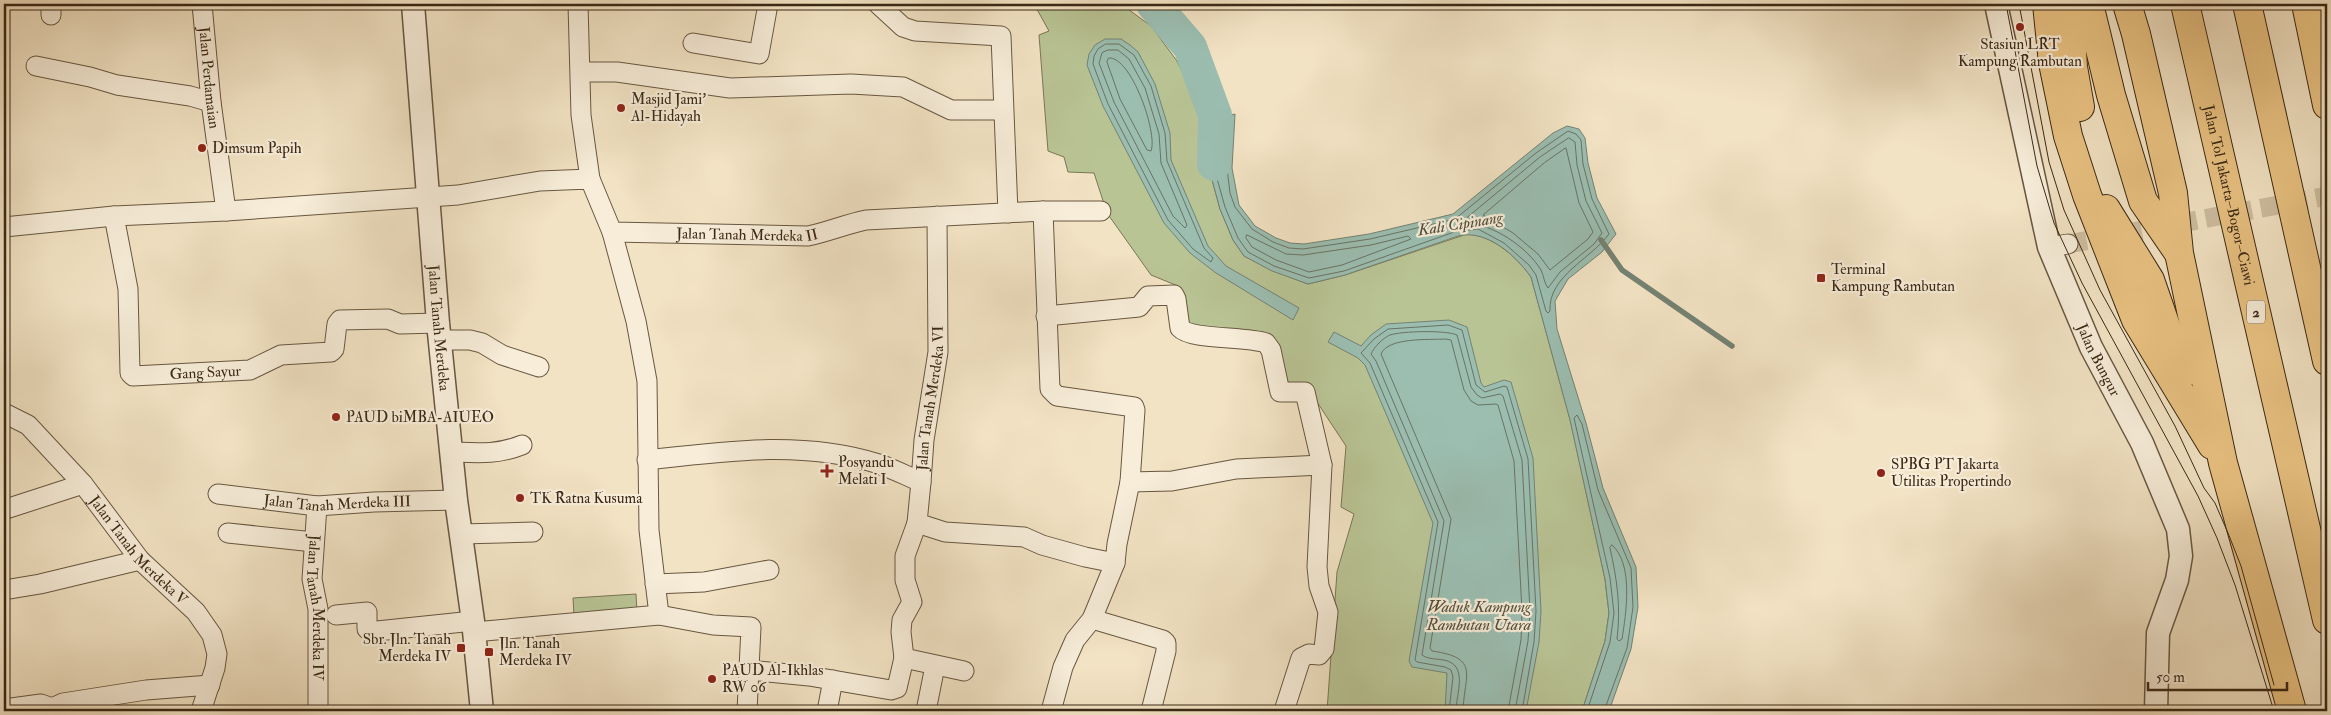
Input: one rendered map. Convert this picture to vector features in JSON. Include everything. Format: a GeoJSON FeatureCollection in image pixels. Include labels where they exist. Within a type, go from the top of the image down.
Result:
{"type":"FeatureCollection","features":[{"type":"Feature","properties":{"kind":"highway"},"geometry":{"type":"LineString","coordinates":[[2047,4],[2054,72],[2068,136],[2087,195],[2136,320],[2223,463]]}},
{"type":"Feature","properties":{"kind":"highway"},"geometry":{"type":"LineString","coordinates":[[2069,4],[2073,67],[2086,135],[2107,210],[2150,280],[2178,361],[2214,423]]}},
{"type":"Feature","properties":{"kind":"highway"},"geometry":{"type":"LineString","coordinates":[[2089,4],[2111,94],[2143,201],[2179,253]]}},
{"type":"Feature","properties":{"kind":"highway"},"geometry":{"type":"LineString","coordinates":[[2127,4],[2174,193],[2179,253],[2223,463],[2292,711]]}},
{"type":"Feature","properties":{"kind":"highway","name":"Jalan Tol Jakarta–Bogor–Ciawi"},"geometry":{"type":"LineString","coordinates":[[2185,4],[2327,620]]}},
{"type":"Feature","properties":{"kind":"highway"},"geometry":{"type":"LineString","coordinates":[[2247,4],[2327,361]]}},
{"type":"Feature","properties":{"kind":"highway"},"geometry":{"type":"LineString","coordinates":[[2253,4],[2255,39]]}},
{"type":"Feature","properties":{"kind":"highway"},"geometry":{"type":"LineString","coordinates":[[2306,4],[2327,105]]}},
{"type":"Feature","properties":{"kind":"street","name":"Jalan Perdamaian"},"geometry":{"type":"LineString","coordinates":[[202,4],[211,102],[226,211]]}},
{"type":"Feature","properties":{"kind":"street","name":"Jalan Tanah Merdeka"},"geometry":{"type":"LineString","coordinates":[[413,4],[456,500],[474,627],[482,711]]}},
{"type":"Feature","properties":{"kind":"street"},"geometry":{"type":"LineString","coordinates":[[578,4],[581,115],[590,179],[612,232],[636,321],[647,381],[649,530],[659,615]]}},
{"type":"Feature","properties":{"kind":"street"},"geometry":{"type":"LineString","coordinates":[[693,43],[759,54],[768,4]]}},
{"type":"Feature","properties":{"kind":"street"},"geometry":{"type":"LineString","coordinates":[[878,4],[903,27],[915,31],[1002,36],[1003,110],[1008,213]]}},
{"type":"Feature","properties":{"kind":"street","name":"Jalan Bungur"},"geometry":{"type":"LineString","coordinates":[[1996,4],[2059,246],[2091,347],[2142,443],[2178,529],[2181,556],[2177,580],[2158,632],[2156,711]]}},
{"type":"Feature","properties":{"kind":"street"},"geometry":{"type":"LineString","coordinates":[[36,66],[118,85],[190,96],[211,102]]}},
{"type":"Feature","properties":{"kind":"street"},"geometry":{"type":"LineString","coordinates":[[581,72],[617,72],[730,88],[852,84],[903,87],[952,110],[1003,110]]}},
{"type":"Feature","properties":{"kind":"street"},"geometry":{"type":"LineString","coordinates":[[4,227],[114,216],[226,211],[458,195],[540,181],[590,179]]}},
{"type":"Feature","properties":{"kind":"street"},"geometry":{"type":"LineString","coordinates":[[1042,211],[1050,389],[1057,396],[1135,408],[1130,482],[1115,563],[1092,619],[1075,640],[1063,668],[1051,711]]}},
{"type":"Feature","properties":{"kind":"street","name":"Jalan Tanah Merdeka II"},"geometry":{"type":"LineString","coordinates":[[612,232],[808,236],[826,232],[843,224],[866,220],[1042,211],[1101,211]]}},
{"type":"Feature","properties":{"kind":"street","name":"Gang Sayur"},"geometry":{"type":"LineString","coordinates":[[114,216],[128,289],[130,373],[133,376],[250,370],[281,354],[331,352],[334,349],[337,324],[340,320],[388,319],[400,324],[440,332]]}},
{"type":"Feature","properties":{"kind":"street","name":"Jalan Tanah Merdeka VI"},"geometry":{"type":"LineString","coordinates":[[647,460],[766,448],[799,450],[855,458],[880,464],[921,482],[924,440],[938,352],[937,216]]}},
{"type":"Feature","properties":{"kind":"street"},"geometry":{"type":"LineString","coordinates":[[1046,316],[1138,307],[1148,296],[1174,295],[1180,328],[1187,334],[1234,337],[1266,343],[1271,350],[1280,392],[1305,392],[1322,465],[1317,567],[1319,586],[1328,607],[1322,653],[1305,655],[1301,658],[1284,711]]}},
{"type":"Feature","properties":{"kind":"street"},"geometry":{"type":"LineString","coordinates":[[440,332],[470,340],[502,355],[539,367]]}},
{"type":"Feature","properties":{"kind":"street","name":"Jalan Tanah Merdeka V"},"geometry":{"type":"LineString","coordinates":[[4,413],[28,425],[83,484],[140,560],[196,612],[212,635],[218,654],[201,711]]}},
{"type":"Feature","properties":{"kind":"street"},"geometry":{"type":"LineString","coordinates":[[452,452],[491,454],[504,452],[522,445]]}},
{"type":"Feature","properties":{"kind":"street"},"geometry":{"type":"LineString","coordinates":[[1130,482],[1172,480],[1236,469],[1322,465]]}},
{"type":"Feature","properties":{"kind":"street"},"geometry":{"type":"LineString","coordinates":[[748,670],[833,680],[891,690],[898,688],[904,658],[900,632],[902,620],[912,602],[906,580],[905,556],[917,523],[921,482]]}},
{"type":"Feature","properties":{"kind":"street"},"geometry":{"type":"LineString","coordinates":[[9,508],[83,484]]}},
{"type":"Feature","properties":{"kind":"street","name":"Jalan Tanah Merdeka III"},"geometry":{"type":"LineString","coordinates":[[218,494],[317,506],[374,502],[456,500]]}},
{"type":"Feature","properties":{"kind":"street","name":"Jalan Tanah Merdeka IV"},"geometry":{"type":"LineString","coordinates":[[317,506],[312,579],[318,609],[318,711]]}},
{"type":"Feature","properties":{"kind":"street"},"geometry":{"type":"LineString","coordinates":[[917,523],[945,532],[1024,537],[1059,550],[1115,563]]}},
{"type":"Feature","properties":{"kind":"street"},"geometry":{"type":"LineString","coordinates":[[461,534],[533,532]]}},
{"type":"Feature","properties":{"kind":"street"},"geometry":{"type":"LineString","coordinates":[[228,533],[314,542]]}},
{"type":"Feature","properties":{"kind":"street"},"geometry":{"type":"LineString","coordinates":[[4,590],[40,584],[140,560]]}},
{"type":"Feature","properties":{"kind":"street"},"geometry":{"type":"LineString","coordinates":[[656,584],[704,582],[769,570]]}},
{"type":"Feature","properties":{"kind":"street"},"geometry":{"type":"LineString","coordinates":[[336,615],[367,612],[367,629],[377,631],[474,627],[659,615],[712,625],[751,627],[746,711]]}},
{"type":"Feature","properties":{"kind":"street"},"geometry":{"type":"LineString","coordinates":[[1092,619],[1163,640],[1166,643],[1166,651],[1151,711]]}},
{"type":"Feature","properties":{"kind":"street"},"geometry":{"type":"LineString","coordinates":[[904,658],[964,672]]}},
{"type":"Feature","properties":{"kind":"street"},"geometry":{"type":"LineString","coordinates":[[926,711],[935,666]]}},
{"type":"Feature","properties":{"kind":"street"},"geometry":{"type":"LineString","coordinates":[[827,711],[833,680]]}},
{"type":"Feature","properties":{"kind":"street"},"geometry":{"type":"LineString","coordinates":[[4,709],[41,704],[52,710],[63,703],[146,690],[210,685]]}},
{"type":"Feature","properties":{"kind":"green space"},"geometry":{"type":"Polygon","coordinates":[[[1034,4],[1121,4],[1151,26],[1177,61],[1206,122],[1206,147],[1211,176],[1220,209],[1233,240],[1244,256],[1272,270],[1308,284],[1345,275],[1467,234],[1486,238],[1495,243],[1525,269],[1531,277],[1570,419],[1605,579],[1609,613],[1605,641],[1582,711],[1327,711],[1337,572],[1354,514],[1341,507],[1346,446],[1309,390],[1283,390],[1270,336],[1188,330],[1178,286],[1151,275],[1107,213],[1094,173],[1068,172],[1064,157],[1048,151],[1039,35],[1049,31],[1034,4]]]}},
{"type":"Feature","properties":{"kind":"green space"},"geometry":{"type":"Polygon","coordinates":[[[636,594],[637,612],[574,616],[573,598],[636,594]]]}},
{"type":"Feature","properties":{"kind":"water"},"geometry":{"type":"Polygon","coordinates":[[[1105,39],[1121,39],[1138,52],[1155,84],[1170,133],[1171,160],[1208,246],[1226,266],[1299,308],[1293,320],[1216,273],[1190,253],[1164,223],[1103,106],[1087,65],[1089,54],[1095,45],[1105,39]]]}},
{"type":"Feature","properties":{"kind":"water"},"geometry":{"type":"Polygon","coordinates":[[[1235,114],[1232,168],[1239,205],[1255,226],[1276,238],[1290,243],[1304,244],[1369,234],[1453,214],[1553,133],[1567,126],[1579,129],[1585,138],[1588,163],[1597,198],[1616,234],[1602,252],[1568,279],[1555,301],[1557,329],[1586,423],[1603,488],[1636,567],[1638,607],[1631,649],[1609,711],[1582,711],[1605,641],[1609,613],[1605,579],[1570,420],[1531,277],[1517,260],[1499,246],[1490,240],[1469,235],[1458,236],[1345,275],[1308,284],[1272,271],[1244,256],[1233,240],[1220,209],[1211,176],[1206,147],[1206,122],[1235,114]]]}},
{"type":"Feature","properties":{"kind":"water","name":"Waduk Kampung Rambutan Utara"},"geometry":{"type":"Polygon","coordinates":[[[1449,320],[1467,327],[1481,383],[1484,387],[1504,380],[1511,382],[1533,458],[1541,611],[1539,642],[1526,711],[1445,711],[1447,673],[1412,667],[1409,661],[1433,523],[1365,365],[1358,358],[1328,342],[1334,332],[1361,346],[1371,335],[1386,324],[1449,320]]]}},
{"type":"Feature","properties":{"kind":"waterway","name":"Kali Cipinang"},"geometry":{"type":"LineString","coordinates":[[1153,4],[1190,47],[1215,115],[1214,164]]}},
{"type":"Feature","properties":{"kind":"waterway"},"geometry":{"type":"LineString","coordinates":[[1601,240],[1622,270],[1732,346]]}},
{"type":"Feature","properties":{"kind":"tunnel"},"geometry":{"type":"LineString","coordinates":[[2068,244],[2327,196]]}},
{"type":"Feature","properties":{"kind":"tram line"},"geometry":{"type":"LineString","coordinates":[[2006,4],[2037,166],[2054,223],[2082,283],[2198,496],[2217,538],[2235,585],[2274,711]]}},
{"type":"Feature","properties":{"kind":"tram line"},"geometry":{"type":"LineString","coordinates":[[2019,4],[2049,162],[2064,210],[2100,290],[2175,426],[2204,488],[2215,503],[2241,566],[2274,685]]}},
{"type":"Feature","properties":{"kind":"place","name":"Stasiun LRT Kampung Rambutan"},"geometry":{"type":"Point","coordinates":[2020,27]}},
{"type":"Feature","properties":{"kind":"place","name":"Masjid Jami' Al-Hidayah"},"geometry":{"type":"Point","coordinates":[621,108]}},
{"type":"Feature","properties":{"kind":"place","name":"Dimsum Papih"},"geometry":{"type":"Point","coordinates":[202,148]}},
{"type":"Feature","properties":{"kind":"place","name":"Terminal Kampung Rambutan"},"geometry":{"type":"Point","coordinates":[1821,278]}},
{"type":"Feature","properties":{"kind":"place","name":"PAUD biMBA-AIUEO"},"geometry":{"type":"Point","coordinates":[336,417]}},
{"type":"Feature","properties":{"kind":"place","name":"Posyandu Melati I"},"geometry":{"type":"Point","coordinates":[827,471]}},
{"type":"Feature","properties":{"kind":"place","name":"SPBG PT Jakarta Utilitas Propertindo"},"geometry":{"type":"Point","coordinates":[1881,473]}},
{"type":"Feature","properties":{"kind":"place","name":"TK Ratna Kusuma"},"geometry":{"type":"Point","coordinates":[520,498]}},
{"type":"Feature","properties":{"kind":"place","name":"Sbr. Jln. Tanah Merdeka IV"},"geometry":{"type":"Point","coordinates":[461,648]}},
{"type":"Feature","properties":{"kind":"place","name":"Jln. Tanah Merdeka IV"},"geometry":{"type":"Point","coordinates":[489,652]}},
{"type":"Feature","properties":{"kind":"place","name":"PAUD Al-Ikhlas RW 06"},"geometry":{"type":"Point","coordinates":[712,679]}}]}
